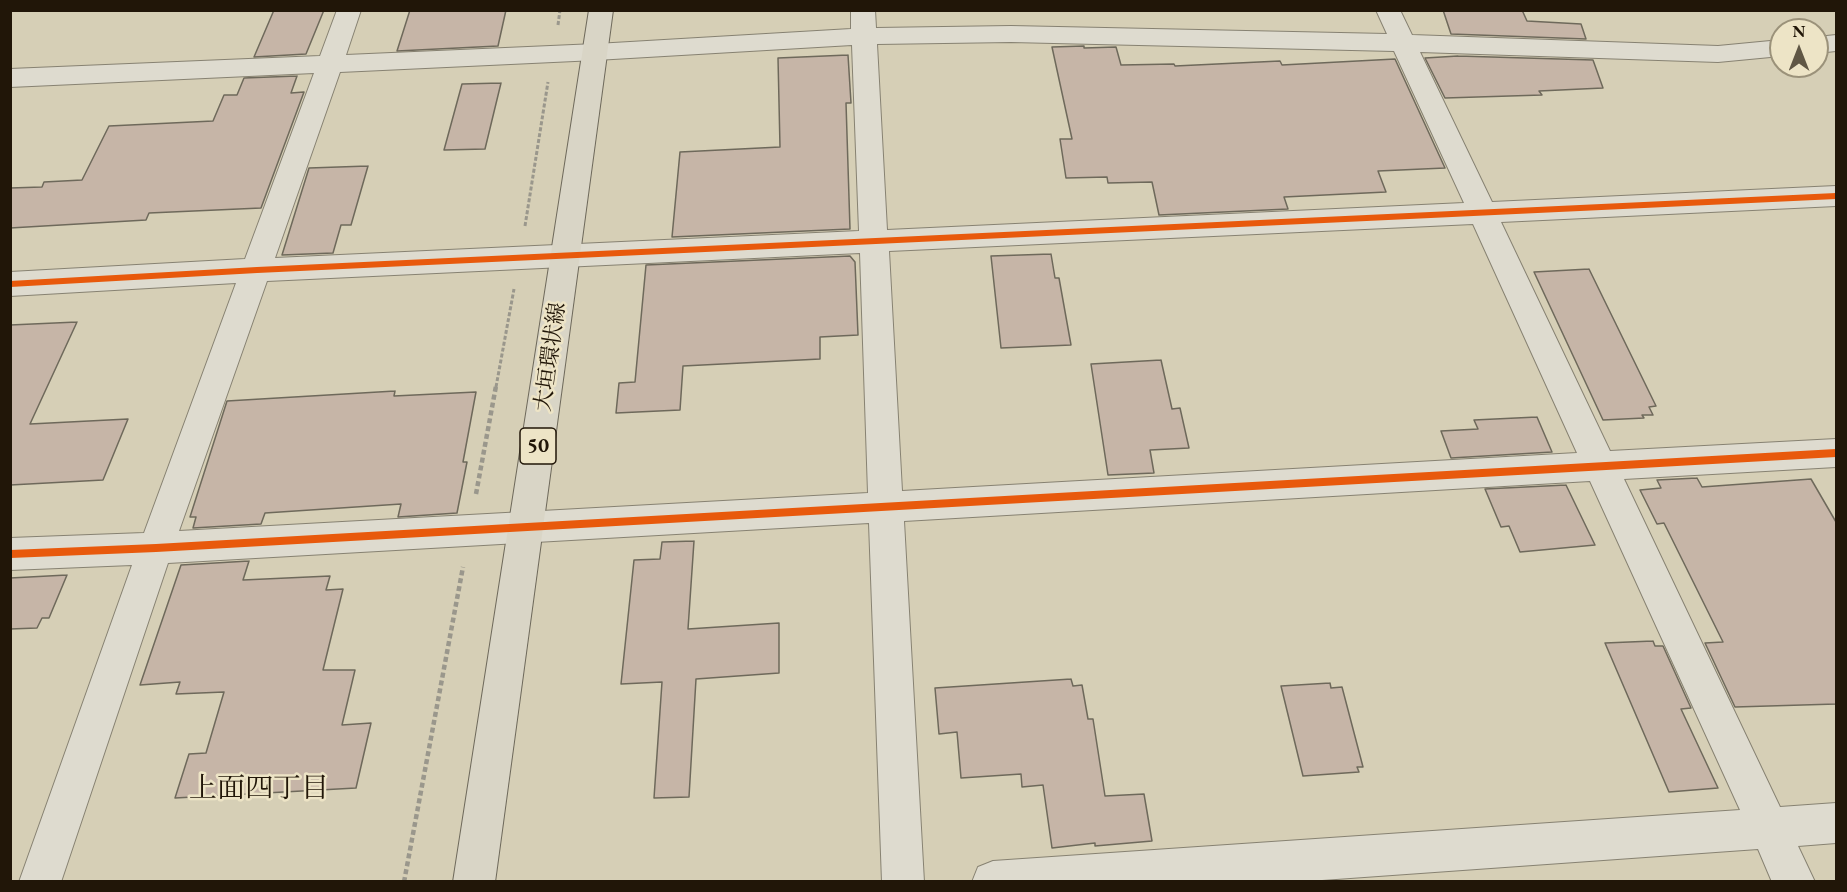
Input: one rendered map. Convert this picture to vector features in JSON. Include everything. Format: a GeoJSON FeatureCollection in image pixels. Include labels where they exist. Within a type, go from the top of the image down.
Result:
{"type":"FeatureCollection","features":[{"type":"Feature","properties":{"kind":"main road","name":"大垣環状線"},"geometry":{"type":"LineString","coordinates":[[474,882],[601,10]]}},
{"type":"Feature","properties":{"kind":"street"},"geometry":{"type":"LineString","coordinates":[[40,882],[156,548],[349,10]]}},
{"type":"Feature","properties":{"kind":"street"},"geometry":{"type":"LineString","coordinates":[[1388,10],[1794,882]]}},
{"type":"Feature","properties":{"kind":"street"},"geometry":{"type":"LineString","coordinates":[[10,78],[596,52],[863,23],[1011,34],[1401,42],[1718,54],[1769,49]]}},
{"type":"Feature","properties":{"kind":"street"},"geometry":{"type":"LineString","coordinates":[[863,23],[903,882]]}},
{"type":"Feature","properties":{"kind":"street"},"geometry":{"type":"LineString","coordinates":[[10,284],[257,270],[1836,196]]}},
{"type":"Feature","properties":{"kind":"street"},"geometry":{"type":"LineString","coordinates":[[10,554],[156,548],[1836,453]]}},
{"type":"Feature","properties":{"kind":"street"},"geometry":{"type":"LineString","coordinates":[[993,882],[1836,823]]}},
{"type":"Feature","properties":{"kind":"path"},"geometry":{"type":"LineString","coordinates":[[405,882],[519,259],[560,10]]}},
{"type":"Feature","properties":{"kind":"building"},"geometry":{"type":"Polygon","coordinates":[[[274,10],[324,10],[306,54],[254,57],[274,10]]]}},
{"type":"Feature","properties":{"kind":"building"},"geometry":{"type":"Polygon","coordinates":[[[410,10],[506,10],[498,46],[397,51],[410,10]]]}},
{"type":"Feature","properties":{"kind":"building"},"geometry":{"type":"Polygon","coordinates":[[[1443,10],[1522,10],[1527,21],[1581,24],[1586,39],[1451,34],[1443,10]]]}},
{"type":"Feature","properties":{"kind":"building"},"geometry":{"type":"Polygon","coordinates":[[[1084,46],[1084,48],[1116,47],[1121,65],[1174,64],[1175,66],[1280,61],[1282,65],[1395,59],[1445,168],[1378,171],[1386,192],[1284,197],[1288,209],[1159,215],[1152,182],[1108,183],[1107,177],[1066,178],[1060,139],[1072,139],[1052,47],[1084,46]]]}},
{"type":"Feature","properties":{"kind":"building"},"geometry":{"type":"Polygon","coordinates":[[[848,55],[851,103],[846,103],[850,229],[672,237],[680,152],[780,147],[778,58],[848,55]]]}},
{"type":"Feature","properties":{"kind":"building"},"geometry":{"type":"Polygon","coordinates":[[[1458,56],[1593,60],[1603,88],[1539,91],[1542,95],[1445,98],[1425,58],[1458,56]]]}},
{"type":"Feature","properties":{"kind":"building"},"geometry":{"type":"Polygon","coordinates":[[[297,76],[291,93],[304,92],[261,208],[149,213],[146,220],[10,228],[10,188],[42,187],[44,182],[82,180],[109,126],[213,121],[224,95],[237,95],[244,78],[297,76]]]}},
{"type":"Feature","properties":{"kind":"building"},"geometry":{"type":"Polygon","coordinates":[[[501,83],[485,149],[444,150],[462,84],[501,83]]]}},
{"type":"Feature","properties":{"kind":"building"},"geometry":{"type":"Polygon","coordinates":[[[368,166],[351,225],[341,225],[333,253],[282,255],[309,168],[368,166]]]}},
{"type":"Feature","properties":{"kind":"building"},"geometry":{"type":"Polygon","coordinates":[[[1051,254],[1055,278],[1059,278],[1071,345],[1001,348],[991,256],[1051,254]]]}},
{"type":"Feature","properties":{"kind":"building"},"geometry":{"type":"Polygon","coordinates":[[[850,256],[855,262],[858,335],[820,337],[820,359],[683,366],[680,410],[616,413],[619,383],[635,382],[646,265],[850,256]]]}},
{"type":"Feature","properties":{"kind":"building"},"geometry":{"type":"Polygon","coordinates":[[[1589,269],[1656,406],[1649,407],[1653,415],[1642,415],[1644,418],[1603,420],[1534,272],[1589,269]]]}},
{"type":"Feature","properties":{"kind":"building"},"geometry":{"type":"Polygon","coordinates":[[[77,322],[30,424],[128,419],[103,480],[10,485],[10,325],[77,322]]]}},
{"type":"Feature","properties":{"kind":"building"},"geometry":{"type":"Polygon","coordinates":[[[1161,360],[1172,409],[1180,408],[1189,448],[1150,450],[1154,473],[1108,475],[1091,364],[1161,360]]]}},
{"type":"Feature","properties":{"kind":"building"},"geometry":{"type":"Polygon","coordinates":[[[395,391],[394,396],[476,392],[463,462],[467,462],[457,513],[398,517],[401,504],[265,513],[261,524],[193,528],[196,517],[190,517],[227,401],[395,391]]]}},
{"type":"Feature","properties":{"kind":"building"},"geometry":{"type":"Polygon","coordinates":[[[1537,417],[1552,452],[1451,458],[1441,431],[1478,429],[1474,420],[1537,417]]]}},
{"type":"Feature","properties":{"kind":"building"},"geometry":{"type":"Polygon","coordinates":[[[1697,478],[1702,487],[1811,479],[1836,522],[1836,704],[1735,707],[1705,643],[1723,642],[1664,523],[1657,524],[1640,490],[1661,488],[1657,480],[1697,478]]]}},
{"type":"Feature","properties":{"kind":"building"},"geometry":{"type":"Polygon","coordinates":[[[1566,485],[1595,545],[1520,552],[1509,526],[1501,527],[1485,489],[1566,485]]]}},
{"type":"Feature","properties":{"kind":"building"},"geometry":{"type":"Polygon","coordinates":[[[694,541],[688,629],[779,623],[779,673],[696,679],[689,797],[654,798],[662,682],[621,684],[634,560],[660,559],[662,542],[694,541]]]}},
{"type":"Feature","properties":{"kind":"building"},"geometry":{"type":"Polygon","coordinates":[[[249,561],[243,580],[330,576],[326,590],[343,589],[323,670],[355,670],[342,725],[371,723],[356,788],[175,798],[189,754],[206,753],[224,692],[176,694],[180,682],[140,685],[181,565],[249,561]]]}},
{"type":"Feature","properties":{"kind":"building"},"geometry":{"type":"Polygon","coordinates":[[[67,575],[49,618],[42,618],[37,628],[10,629],[10,578],[67,575]]]}},
{"type":"Feature","properties":{"kind":"building"},"geometry":{"type":"Polygon","coordinates":[[[1653,641],[1655,646],[1663,646],[1691,708],[1681,709],[1718,788],[1669,792],[1605,643],[1653,641]]]}},
{"type":"Feature","properties":{"kind":"building"},"geometry":{"type":"Polygon","coordinates":[[[1071,679],[1073,686],[1082,685],[1088,719],[1093,719],[1105,796],[1144,794],[1152,841],[1095,846],[1095,843],[1052,848],[1043,785],[1022,787],[1021,774],[961,778],[957,732],[939,734],[935,688],[1071,679]]]}},
{"type":"Feature","properties":{"kind":"building"},"geometry":{"type":"Polygon","coordinates":[[[1330,683],[1331,688],[1342,687],[1363,767],[1357,767],[1359,772],[1303,776],[1281,686],[1330,683]]]}},
{"type":"Feature","properties":{"kind":"cycle path"},"geometry":{"type":"LineString","coordinates":[[10,284],[257,270],[1836,196]]}},
{"type":"Feature","properties":{"kind":"cycle path"},"geometry":{"type":"LineString","coordinates":[[10,554],[156,548],[1836,453]]}},
{"type":"Feature","properties":{"kind":"district","name":"上面四丁目"},"geometry":{"type":"Point","coordinates":[259,789]}}]}
